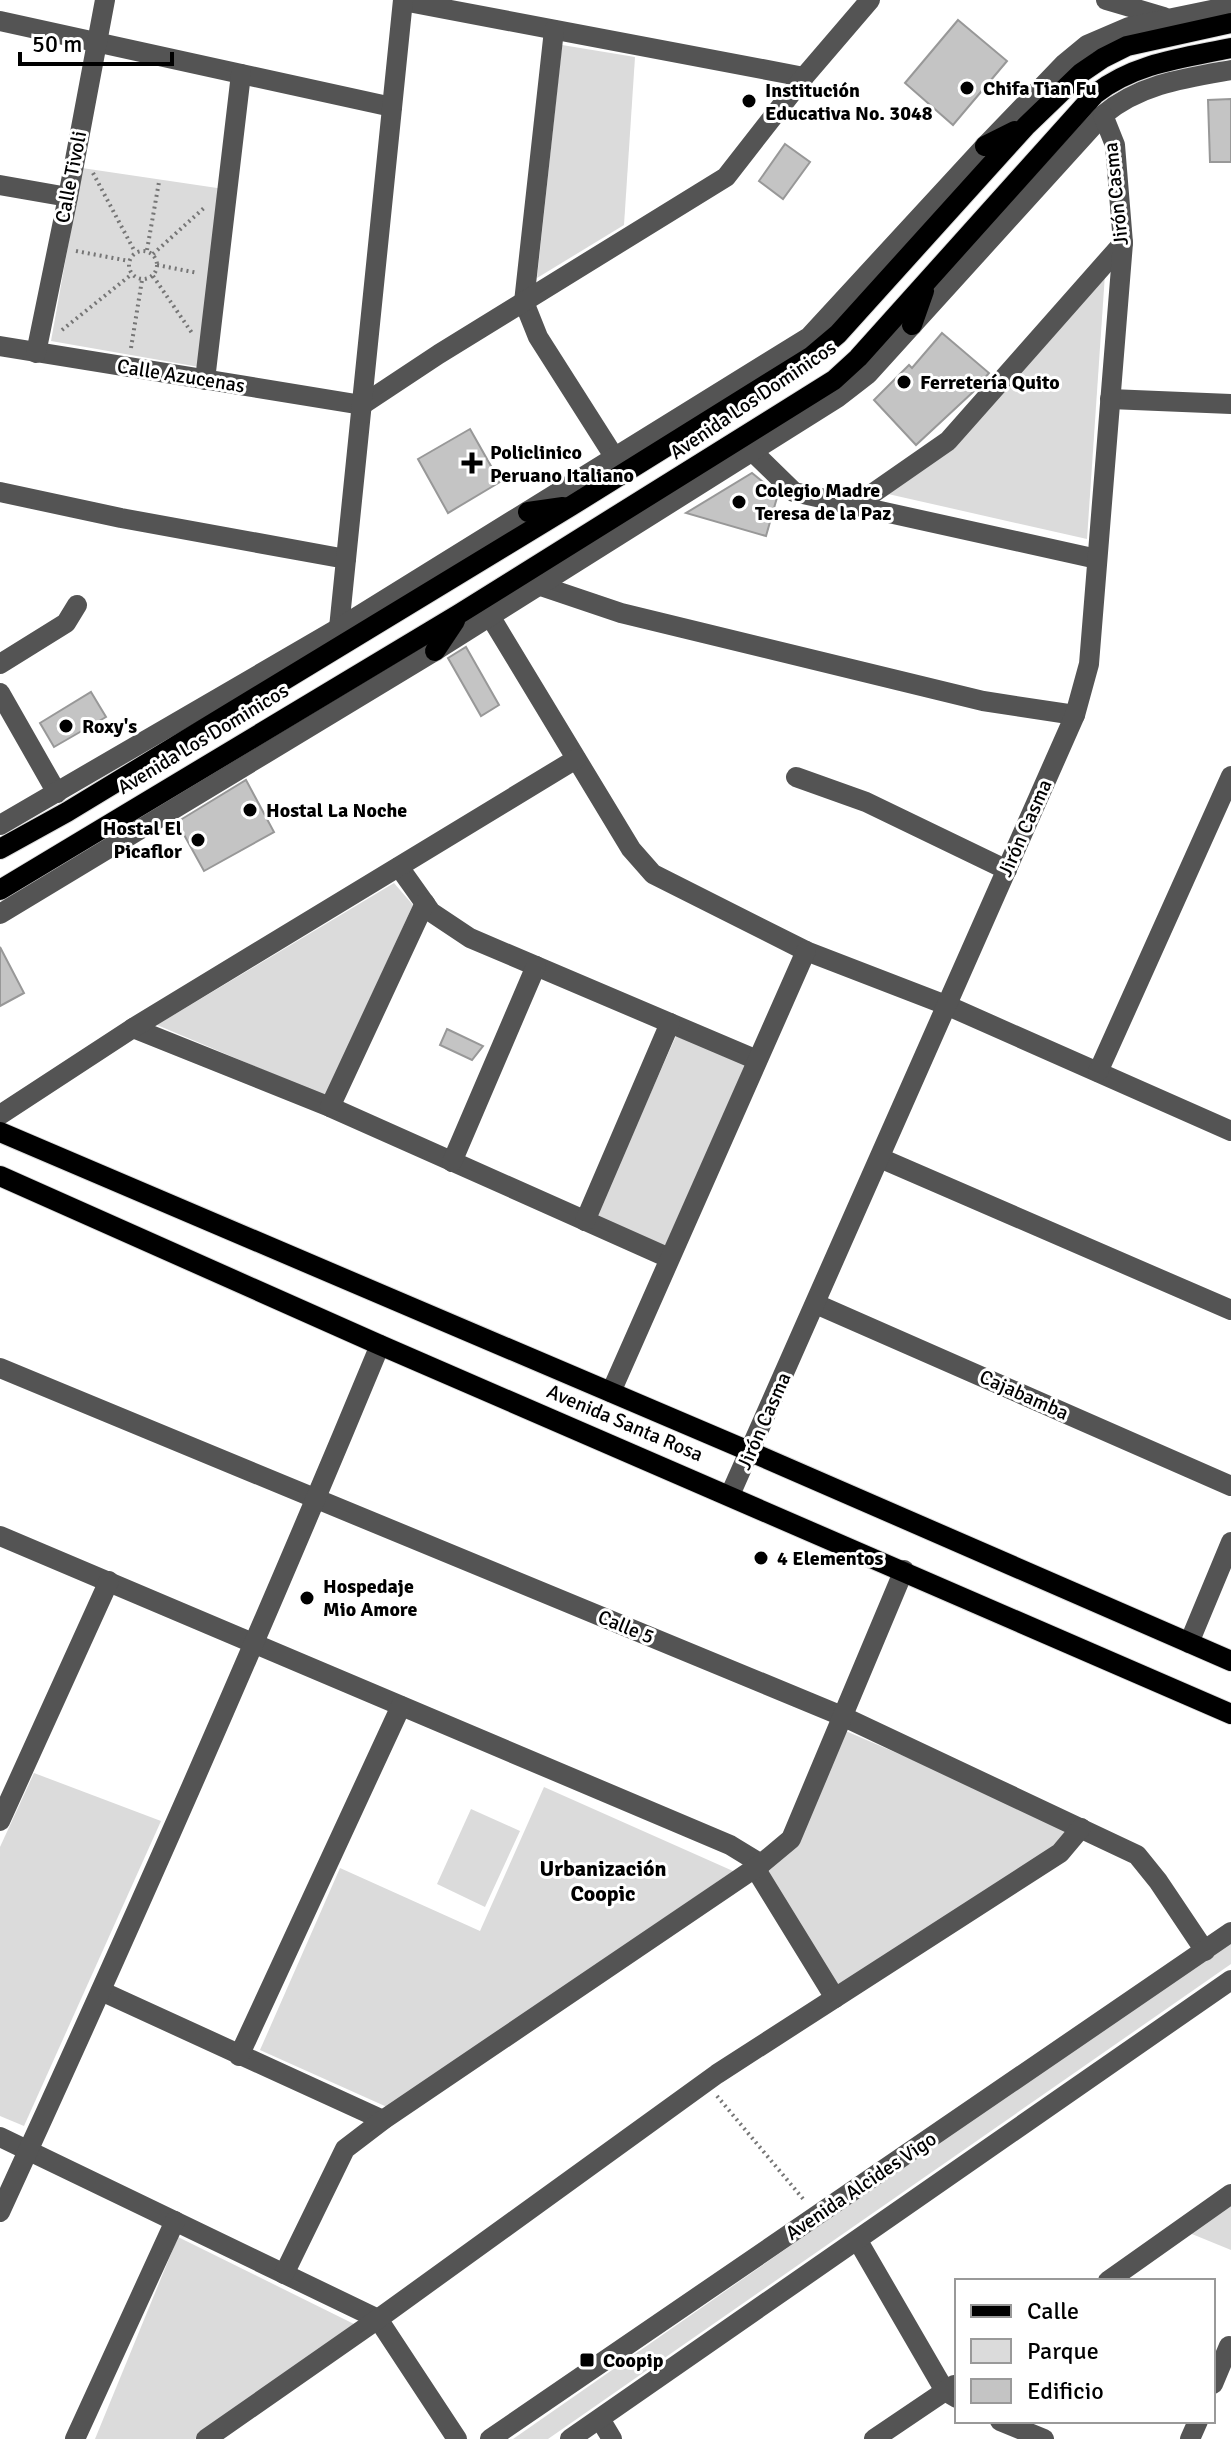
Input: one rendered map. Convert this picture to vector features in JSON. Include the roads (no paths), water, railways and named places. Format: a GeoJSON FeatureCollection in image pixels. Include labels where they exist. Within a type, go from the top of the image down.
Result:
{"type":"FeatureCollection","features":[{"type":"Feature","properties":{"kind":"main road","name":"Avenida Los Dominicos"},"geometry":{"type":"LineString","coordinates":[[0,849],[67,812],[571,506],[821,350],[1026,126],[1081,73],[1117,51],[1154,38],[1231,23]]}},
{"type":"Feature","properties":{"kind":"main road","name":"Avenida Los Dominicos"},"geometry":{"type":"LineString","coordinates":[[0,890],[459,614],[834,380],[858,358],[1095,94],[1125,75],[1150,65],[1231,48]]}},
{"type":"Feature","properties":{"kind":"main road"},"geometry":{"type":"LineString","coordinates":[[985,146],[1026,126]]}},
{"type":"Feature","properties":{"kind":"main road"},"geometry":{"type":"LineString","coordinates":[[912,325],[928,280]]}},
{"type":"Feature","properties":{"kind":"main road"},"geometry":{"type":"LineString","coordinates":[[528,512],[571,506]]}},
{"type":"Feature","properties":{"kind":"main road"},"geometry":{"type":"LineString","coordinates":[[435,651],[459,614]]}},
{"type":"Feature","properties":{"kind":"main road","name":"Avenida Santa Rosa"},"geometry":{"type":"LineString","coordinates":[[0,1132],[751,1452],[1231,1661]]}},
{"type":"Feature","properties":{"kind":"main road","name":"Avenida Santa Rosa"},"geometry":{"type":"LineString","coordinates":[[0,1176],[380,1345],[1231,1714]]}},
{"type":"Feature","properties":{"kind":"street","name":"Calle Tivoli"},"geometry":{"type":"LineString","coordinates":[[36,353],[105,0]]}},
{"type":"Feature","properties":{"kind":"street"},"geometry":{"type":"LineString","coordinates":[[339,628],[403,0],[804,77]]}},
{"type":"Feature","properties":{"kind":"street"},"geometry":{"type":"LineString","coordinates":[[362,405],[726,177],[804,77],[870,0]]}},
{"type":"Feature","properties":{"kind":"street"},"geometry":{"type":"LineString","coordinates":[[1106,0],[1167,18]]}},
{"type":"Feature","properties":{"kind":"street","name":"Avenida Los Dominicos"},"geometry":{"type":"LineString","coordinates":[[0,825],[339,628],[799,344],[819,329],[985,146],[1064,64],[1087,45],[1129,27],[1167,18],[1188,7],[1231,6]]}},
{"type":"Feature","properties":{"kind":"street"},"geometry":{"type":"LineString","coordinates":[[0,21],[392,107]]}},
{"type":"Feature","properties":{"kind":"street"},"geometry":{"type":"LineString","coordinates":[[554,30],[524,302],[538,337],[615,458]]}},
{"type":"Feature","properties":{"kind":"street","name":"Avenida Los Dominicos"},"geometry":{"type":"LineString","coordinates":[[0,914],[435,651],[848,391],[868,374],[1103,115],[1122,100],[1147,88],[1231,70]]}},
{"type":"Feature","properties":{"kind":"street"},"geometry":{"type":"LineString","coordinates":[[205,380],[241,74]]}},
{"type":"Feature","properties":{"kind":"street","name":"Jirón Casma"},"geometry":{"type":"LineString","coordinates":[[730,1495],[1075,715],[1089,664],[1123,243],[1115,145],[1103,115]]}},
{"type":"Feature","properties":{"kind":"street"},"geometry":{"type":"LineString","coordinates":[[0,185],[68,197]]}},
{"type":"Feature","properties":{"kind":"street"},"geometry":{"type":"LineString","coordinates":[[856,505],[948,441],[1123,243]]}},
{"type":"Feature","properties":{"kind":"street","name":"Calle Azucenas"},"geometry":{"type":"LineString","coordinates":[[0,346],[362,405]]}},
{"type":"Feature","properties":{"kind":"street"},"geometry":{"type":"LineString","coordinates":[[1110,399],[1231,404]]}},
{"type":"Feature","properties":{"kind":"street"},"geometry":{"type":"LineString","coordinates":[[753,452],[794,492],[1097,559]]}},
{"type":"Feature","properties":{"kind":"street"},"geometry":{"type":"LineString","coordinates":[[0,492],[121,518],[346,559]]}},
{"type":"Feature","properties":{"kind":"street"},"geometry":{"type":"LineString","coordinates":[[538,585],[621,613],[983,701],[1075,715]]}},
{"type":"Feature","properties":{"kind":"street"},"geometry":{"type":"LineString","coordinates":[[0,664],[66,623],[77,605]]}},
{"type":"Feature","properties":{"kind":"street"},"geometry":{"type":"LineString","coordinates":[[490,616],[631,849],[653,874],[806,951],[946,1005],[1231,1131]]}},
{"type":"Feature","properties":{"kind":"street"},"geometry":{"type":"LineString","coordinates":[[0,693],[57,793]]}},
{"type":"Feature","properties":{"kind":"street"},"geometry":{"type":"LineString","coordinates":[[0,1115],[133,1028],[576,759]]}},
{"type":"Feature","properties":{"kind":"street"},"geometry":{"type":"LineString","coordinates":[[1098,1072],[1231,776]]}},
{"type":"Feature","properties":{"kind":"street"},"geometry":{"type":"LineString","coordinates":[[796,777],[866,802],[1007,870]]}},
{"type":"Feature","properties":{"kind":"street"},"geometry":{"type":"LineString","coordinates":[[399,867],[431,912],[470,938],[757,1060]]}},
{"type":"Feature","properties":{"kind":"street"},"geometry":{"type":"LineString","coordinates":[[330,1107],[425,903]]}},
{"type":"Feature","properties":{"kind":"street"},"geometry":{"type":"LineString","coordinates":[[611,1392],[806,951]]}},
{"type":"Feature","properties":{"kind":"street"},"geometry":{"type":"LineString","coordinates":[[452,1162],[536,966]]}},
{"type":"Feature","properties":{"kind":"street"},"geometry":{"type":"LineString","coordinates":[[585,1221],[670,1023]]}},
{"type":"Feature","properties":{"kind":"street"},"geometry":{"type":"LineString","coordinates":[[133,1028],[330,1107],[669,1258]]}},
{"type":"Feature","properties":{"kind":"street"},"geometry":{"type":"LineString","coordinates":[[880,1158],[1231,1310]]}},
{"type":"Feature","properties":{"kind":"street","name":"Cajabamba"},"geometry":{"type":"LineString","coordinates":[[816,1304],[1231,1486]]}},
{"type":"Feature","properties":{"kind":"street"},"geometry":{"type":"LineString","coordinates":[[0,2212],[255,1642],[380,1345]]}},
{"type":"Feature","properties":{"kind":"street","name":"Calle 5"},"geometry":{"type":"LineString","coordinates":[[0,1368],[842,1716],[1137,1855],[1205,1951]]}},
{"type":"Feature","properties":{"kind":"street"},"geometry":{"type":"LineString","coordinates":[[0,1536],[730,1845],[758,1866],[835,1998]]}},
{"type":"Feature","properties":{"kind":"street"},"geometry":{"type":"LineString","coordinates":[[1189,1643],[1231,1542]]}},
{"type":"Feature","properties":{"kind":"street"},"geometry":{"type":"LineString","coordinates":[[284,2274],[345,2149],[383,2120],[758,1866],[791,1839],[904,1570]]}},
{"type":"Feature","properties":{"kind":"street"},"geometry":{"type":"LineString","coordinates":[[0,1821],[109,1581]]}},
{"type":"Feature","properties":{"kind":"street"},"geometry":{"type":"LineString","coordinates":[[239,2056],[401,1706]]}},
{"type":"Feature","properties":{"kind":"street"},"geometry":{"type":"LineString","coordinates":[[206,2439],[706,2082],[1060,1853],[1081,1828]]}},
{"type":"Feature","properties":{"kind":"street","name":"Avenida Alcides Vigo"},"geometry":{"type":"LineString","coordinates":[[490,2439],[1231,1932]]}},
{"type":"Feature","properties":{"kind":"street"},"geometry":{"type":"LineString","coordinates":[[570,2439],[1231,1980]]}},
{"type":"Feature","properties":{"kind":"street"},"geometry":{"type":"LineString","coordinates":[[101,1991],[383,2120]]}},
{"type":"Feature","properties":{"kind":"street"},"geometry":{"type":"LineString","coordinates":[[0,2137],[378,2319],[457,2439]]}},
{"type":"Feature","properties":{"kind":"street"},"geometry":{"type":"LineString","coordinates":[[1111,2279],[1231,2194]]}},
{"type":"Feature","properties":{"kind":"street"},"geometry":{"type":"LineString","coordinates":[[75,2439],[175,2221]]}},
{"type":"Feature","properties":{"kind":"street"},"geometry":{"type":"LineString","coordinates":[[858,2241],[953,2391],[874,2439]]}},
{"type":"Feature","properties":{"kind":"street"},"geometry":{"type":"LineString","coordinates":[[1215,2377],[1224,2344]]}},
{"type":"Feature","properties":{"kind":"street"},"geometry":{"type":"LineString","coordinates":[[600,2419],[612,2439]]}},
{"type":"Feature","properties":{"kind":"street"},"geometry":{"type":"LineString","coordinates":[[1005,2423],[1044,2439]]}},
{"type":"Feature","properties":{"kind":"place","name":"Chifa Tian Fu"},"geometry":{"type":"Point","coordinates":[967,88]}},
{"type":"Feature","properties":{"kind":"place","name":"Institución Educativa No. 3048"},"geometry":{"type":"Point","coordinates":[749,101]}},
{"type":"Feature","properties":{"kind":"place","name":"Ferretería Quito"},"geometry":{"type":"Point","coordinates":[904,382]}},
{"type":"Feature","properties":{"kind":"place","name":"Policlinico Peruano Italiano"},"geometry":{"type":"Point","coordinates":[472,463]}},
{"type":"Feature","properties":{"kind":"place","name":"Colegio Madre Teresa de la Paz"},"geometry":{"type":"Point","coordinates":[739,502]}},
{"type":"Feature","properties":{"kind":"place","name":"Roxy's"},"geometry":{"type":"Point","coordinates":[66,726]}},
{"type":"Feature","properties":{"kind":"place","name":"Hostal La Noche"},"geometry":{"type":"Point","coordinates":[250,810]}},
{"type":"Feature","properties":{"kind":"place","name":"Hostal El Picaflor"},"geometry":{"type":"Point","coordinates":[198,840]}},
{"type":"Feature","properties":{"kind":"place","name":"4 Elementos"},"geometry":{"type":"Point","coordinates":[761,1558]}},
{"type":"Feature","properties":{"kind":"place","name":"Hospedaje Mio Amore"},"geometry":{"type":"Point","coordinates":[307,1598]}},
{"type":"Feature","properties":{"kind":"place","name":"Coopip"},"geometry":{"type":"Point","coordinates":[587,2360]}},
{"type":"Feature","properties":{"kind":"district","name":"Urbanización Coopic"},"geometry":{"type":"Point","coordinates":[603,1880]}}]}
